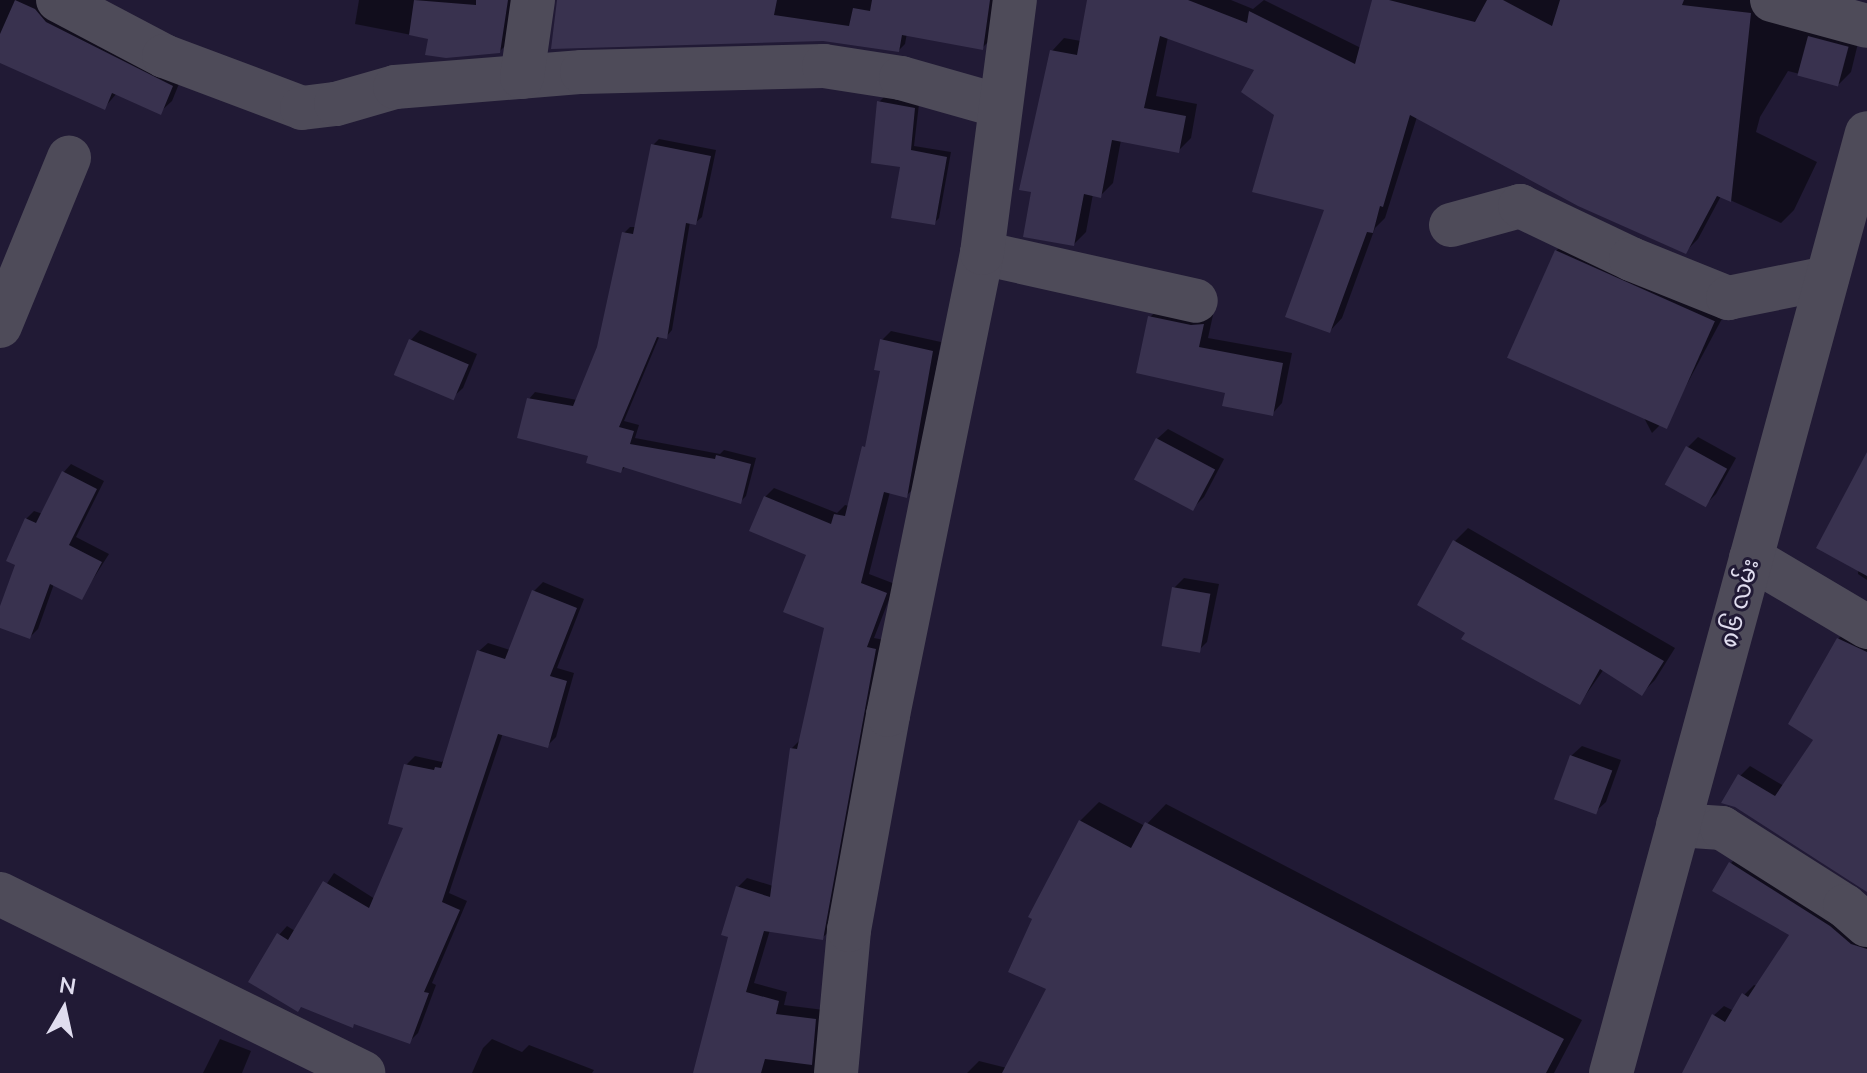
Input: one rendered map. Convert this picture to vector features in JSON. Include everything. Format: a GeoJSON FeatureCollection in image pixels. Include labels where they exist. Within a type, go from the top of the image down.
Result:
{"type":"FeatureCollection","features":[{"type":"Feature","properties":{"kind":"street"},"geometry":{"type":"LineString","coordinates":[[58,0],[164,56],[302,108],[336,104],[395,87],[682,68],[824,66],[901,78],[1000,106]]}},
{"type":"Feature","properties":{"kind":"street"},"geometry":{"type":"LineString","coordinates":[[522,77],[533,0]]}},
{"type":"Feature","properties":{"kind":"street"},"geometry":{"type":"LineString","coordinates":[[836,1073],[849,930],[888,715],[982,253],[1015,0]]}},
{"type":"Feature","properties":{"kind":"street"},"geometry":{"type":"LineString","coordinates":[[1772,0],[1867,26]]}},
{"type":"Feature","properties":{"kind":"street","name":"၈၆ လမ်း"},"geometry":{"type":"LineString","coordinates":[[1611,1073],[1866,140]]}},
{"type":"Feature","properties":{"kind":"street"},"geometry":{"type":"LineString","coordinates":[[0,326],[69,158]]}},
{"type":"Feature","properties":{"kind":"street"},"geometry":{"type":"LineString","coordinates":[[1451,225],[1520,206],[1631,259],[1728,298],[1827,278]]}},
{"type":"Feature","properties":{"kind":"street"},"geometry":{"type":"LineString","coordinates":[[982,253],[1196,301]]}},
{"type":"Feature","properties":{"kind":"street"},"geometry":{"type":"LineString","coordinates":[[1751,558],[1867,627]]}},
{"type":"Feature","properties":{"kind":"street"},"geometry":{"type":"LineString","coordinates":[[1678,825],[1722,828],[1845,906],[1867,925]]}},
{"type":"Feature","properties":{"kind":"street"},"geometry":{"type":"LineString","coordinates":[[0,894],[352,1071]]}},
{"type":"Feature","properties":{"kind":"building"},"geometry":{"type":"Polygon","coordinates":[[[15,0],[35,9],[46,22],[173,86],[161,115],[112,93],[105,110],[0,63],[0,34],[15,0]]]}},
{"type":"Feature","properties":{"kind":"building"},"geometry":{"type":"Polygon","coordinates":[[[414,0],[476,5],[476,0],[508,0],[500,53],[446,58],[425,55],[428,39],[409,35],[414,0]]]}},
{"type":"Feature","properties":{"kind":"building"},"geometry":{"type":"Polygon","coordinates":[[[557,0],[777,0],[774,15],[849,26],[853,8],[870,11],[872,0],[990,0],[983,50],[902,35],[899,52],[823,41],[551,49],[557,0]]]}},
{"type":"Feature","properties":{"kind":"building"},"geometry":{"type":"Polygon","coordinates":[[[1087,0],[1188,0],[1247,23],[1249,11],[1355,64],[1372,0],[1389,0],[1475,22],[1487,0],[1503,0],[1552,26],[1560,0],[1684,0],[1682,5],[1751,13],[1731,202],[1717,196],[1686,254],[1578,206],[1410,115],[1383,207],[1380,206],[1373,233],[1367,232],[1330,333],[1285,317],[1324,210],[1252,192],[1274,115],[1241,92],[1254,70],[1160,36],[1144,108],[1186,116],[1179,153],[1112,140],[1101,198],[1084,194],[1074,246],[1023,237],[1031,192],[1019,190],[1050,50],[1077,55],[1087,0]]]}},
{"type":"Feature","properties":{"kind":"building"},"geometry":{"type":"Polygon","coordinates":[[[1808,36],[1849,47],[1838,86],[1797,76],[1808,36]]]}},
{"type":"Feature","properties":{"kind":"building"},"geometry":{"type":"Polygon","coordinates":[[[877,101],[915,108],[911,150],[947,157],[935,225],[891,218],[900,167],[871,163],[877,101]]]}},
{"type":"Feature","properties":{"kind":"building"},"geometry":{"type":"Polygon","coordinates":[[[651,144],[711,156],[696,225],[686,223],[667,339],[657,337],[619,427],[634,431],[630,444],[715,459],[716,455],[751,464],[741,504],[623,467],[621,473],[586,463],[588,456],[517,438],[527,398],[573,406],[597,347],[622,232],[633,234],[651,144]]]}},
{"type":"Feature","properties":{"kind":"building"},"geometry":{"type":"Polygon","coordinates":[[[1555,250],[1715,321],[1667,429],[1507,358],[1555,250]]]}},
{"type":"Feature","properties":{"kind":"building"},"geometry":{"type":"Polygon","coordinates":[[[1148,316],[1191,325],[1204,324],[1199,347],[1283,363],[1273,416],[1222,406],[1225,393],[1136,373],[1148,316]]]}},
{"type":"Feature","properties":{"kind":"building"},"geometry":{"type":"Polygon","coordinates":[[[409,339],[469,364],[454,400],[394,375],[409,339]]]}},
{"type":"Feature","properties":{"kind":"building"},"geometry":{"type":"Polygon","coordinates":[[[880,339],[933,351],[907,498],[884,492],[861,583],[887,593],[867,647],[876,649],[823,940],[764,931],[746,992],[779,1001],[776,1014],[816,1019],[812,1065],[765,1059],[761,1073],[693,1073],[728,937],[721,935],[736,886],[770,897],[790,748],[797,749],[824,628],[783,612],[806,555],[749,531],[764,496],[831,524],[834,514],[845,516],[862,446],[865,447],[880,371],[874,370],[880,339]]]}},
{"type":"Feature","properties":{"kind":"building"},"geometry":{"type":"Polygon","coordinates":[[[1156,438],[1215,469],[1193,511],[1134,479],[1156,438]]]}},
{"type":"Feature","properties":{"kind":"building"},"geometry":{"type":"Polygon","coordinates":[[[1686,446],[1727,469],[1706,507],[1665,484],[1686,446]]]}},
{"type":"Feature","properties":{"kind":"building"},"geometry":{"type":"Polygon","coordinates":[[[1867,452],[1867,576],[1816,548],[1867,452]]]}},
{"type":"Feature","properties":{"kind":"building"},"geometry":{"type":"Polygon","coordinates":[[[62,471],[97,489],[69,545],[102,562],[82,600],[50,584],[30,639],[0,628],[0,606],[15,565],[6,561],[25,518],[36,523],[62,471]]]}},
{"type":"Feature","properties":{"kind":"building"},"geometry":{"type":"Polygon","coordinates":[[[1453,540],[1664,661],[1642,696],[1600,669],[1580,705],[1461,639],[1465,633],[1417,605],[1453,540]]]}},
{"type":"Feature","properties":{"kind":"building"},"geometry":{"type":"Polygon","coordinates":[[[1172,587],[1210,594],[1200,653],[1162,646],[1172,587]]]}},
{"type":"Feature","properties":{"kind":"building"},"geometry":{"type":"Polygon","coordinates":[[[532,590],[577,608],[550,676],[567,681],[548,748],[498,734],[442,902],[460,910],[424,992],[429,993],[410,1044],[354,1024],[353,1028],[301,1007],[298,1012],[248,982],[277,933],[288,940],[323,881],[369,908],[403,828],[388,824],[404,764],[434,770],[435,767],[441,768],[477,650],[505,659],[532,590]]]}},
{"type":"Feature","properties":{"kind":"building"},"geometry":{"type":"Polygon","coordinates":[[[1837,638],[1867,652],[1867,892],[1735,807],[1721,803],[1738,774],[1775,796],[1813,740],[1788,724],[1837,638]]]}},
{"type":"Feature","properties":{"kind":"building"},"geometry":{"type":"Polygon","coordinates":[[[1570,755],[1612,770],[1596,815],[1554,799],[1570,755]]]}},
{"type":"Feature","properties":{"kind":"building"},"geometry":{"type":"Polygon","coordinates":[[[1079,820],[1131,848],[1145,822],[1564,1039],[1546,1073],[1002,1073],[1046,989],[1008,972],[1032,919],[1028,917],[1079,820]]]}},
{"type":"Feature","properties":{"kind":"building"},"geometry":{"type":"Polygon","coordinates":[[[1729,862],[1830,926],[1851,944],[1867,949],[1867,1073],[1682,1073],[1712,1014],[1725,1022],[1742,993],[1748,997],[1789,935],[1712,891],[1729,862]]]}}]}
